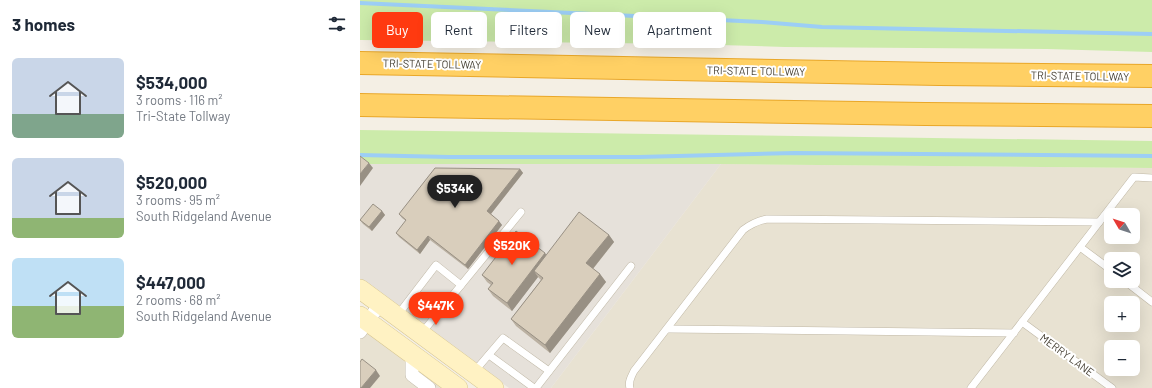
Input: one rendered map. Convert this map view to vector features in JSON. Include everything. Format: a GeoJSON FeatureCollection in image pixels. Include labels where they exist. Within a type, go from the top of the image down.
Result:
{"type":"FeatureCollection","features":[{"type":"Feature","properties":{"kind":"highway","name":"TRI-STATE TOLLWAY"},"geometry":{"type":"LineString","coordinates":[[360,63],[939,74],[1152,76]]}},
{"type":"Feature","properties":{"kind":"highway"},"geometry":{"type":"LineString","coordinates":[[360,105],[917,114],[1152,116]]}},
{"type":"Feature","properties":{"kind":"main road"},"geometry":{"type":"LineString","coordinates":[[360,289],[494,388]]}},
{"type":"Feature","properties":{"kind":"main road"},"geometry":{"type":"LineString","coordinates":[[363,323],[412,354],[458,388]]}},
{"type":"Feature","properties":{"kind":"street"},"geometry":{"type":"LineString","coordinates":[[363,323],[380,304]]}},
{"type":"Feature","properties":{"kind":"street"},"geometry":{"type":"LineString","coordinates":[[412,354],[412,375],[429,388]]}},
{"type":"Feature","properties":{"kind":"lane"},"geometry":{"type":"LineString","coordinates":[[971,388],[1134,177],[1152,178]]}},
{"type":"Feature","properties":{"kind":"lane"},"geometry":{"type":"LineString","coordinates":[[421,334],[521,212]]}},
{"type":"Feature","properties":{"kind":"lane"},"geometry":{"type":"LineString","coordinates":[[630,388],[630,378],[634,372],[743,230],[759,220],[1099,222]]}},
{"type":"Feature","properties":{"kind":"lane"},"geometry":{"type":"LineString","coordinates":[[1080,247],[1104,265]]}},
{"type":"Feature","properties":{"kind":"lane"},"geometry":{"type":"LineString","coordinates":[[397,316],[436,266],[461,285]]}},
{"type":"Feature","properties":{"kind":"lane"},"geometry":{"type":"LineString","coordinates":[[489,355],[535,388],[631,266]]}},
{"type":"Feature","properties":{"kind":"lane"},"geometry":{"type":"LineString","coordinates":[[1134,288],[1152,302]]}},
{"type":"Feature","properties":{"kind":"lane","name":"MERRY LANE"},"geometry":{"type":"LineString","coordinates":[[1022,322],[1112,388]]}},
{"type":"Feature","properties":{"kind":"lane"},"geometry":{"type":"LineString","coordinates":[[668,329],[1014,333]]}},
{"type":"Feature","properties":{"kind":"lane"},"geometry":{"type":"LineString","coordinates":[[474,373],[502,338],[549,371]]}},
{"type":"Feature","properties":{"kind":"shaded area"},"geometry":{"type":"Polygon","coordinates":[[[360,164],[721,164],[551,388],[509,388],[360,282],[360,164]]]}},
{"type":"Feature","properties":{"kind":"shaded area"},"geometry":{"type":"Polygon","coordinates":[[[721,164],[1152,168],[1152,388],[551,388],[721,164]]]}},
{"type":"Feature","properties":{"kind":"shaded area"},"geometry":{"type":"Polygon","coordinates":[[[360,322],[451,388],[360,388],[360,322]]]}},
{"type":"Feature","properties":{"kind":"green space"},"geometry":{"type":"Polygon","coordinates":[[[360,0],[1152,0],[1152,52],[1047,49],[726,45],[726,12],[633,12],[633,43],[625,43],[625,12],[570,12],[570,43],[562,42],[562,12],[495,12],[495,42],[487,42],[487,12],[431,12],[431,41],[423,41],[423,12],[372,12],[372,40],[360,40],[360,0]]]}},
{"type":"Feature","properties":{"kind":"green space"},"geometry":{"type":"Polygon","coordinates":[[[360,130],[1152,141],[1152,168],[721,164],[360,164],[360,130]]]}},
{"type":"Feature","properties":{"kind":"building"},"geometry":{"type":"Polygon","coordinates":[[[360,156],[369,163],[360,174],[360,156]]]}},
{"type":"Feature","properties":{"kind":"building"},"geometry":{"type":"Polygon","coordinates":[[[435,168],[520,169],[487,211],[499,221],[465,265],[428,236],[417,250],[396,233],[406,220],[399,214],[435,168]]]}},
{"type":"Feature","properties":{"kind":"building"},"geometry":{"type":"Polygon","coordinates":[[[373,204],[382,211],[369,227],[360,220],[373,204]]]}},
{"type":"Feature","properties":{"kind":"building"},"geometry":{"type":"Polygon","coordinates":[[[579,212],[609,235],[586,263],[600,274],[545,345],[511,319],[543,278],[534,271],[579,212]]]}},
{"type":"Feature","properties":{"kind":"building"},"geometry":{"type":"Polygon","coordinates":[[[516,231],[545,253],[507,303],[488,289],[493,283],[482,275],[516,231]]]}},
{"type":"Feature","properties":{"kind":"building"},"geometry":{"type":"Polygon","coordinates":[[[362,359],[376,370],[360,388],[360,362],[362,359]]]}},
{"type":"Feature","properties":{"kind":"waterway"},"geometry":{"type":"LineString","coordinates":[[360,3],[762,22],[822,27],[1152,34]]}},
{"type":"Feature","properties":{"kind":"waterway"},"geometry":{"type":"LineString","coordinates":[[360,155],[449,157],[639,157],[795,153],[1152,156]]}}]}
